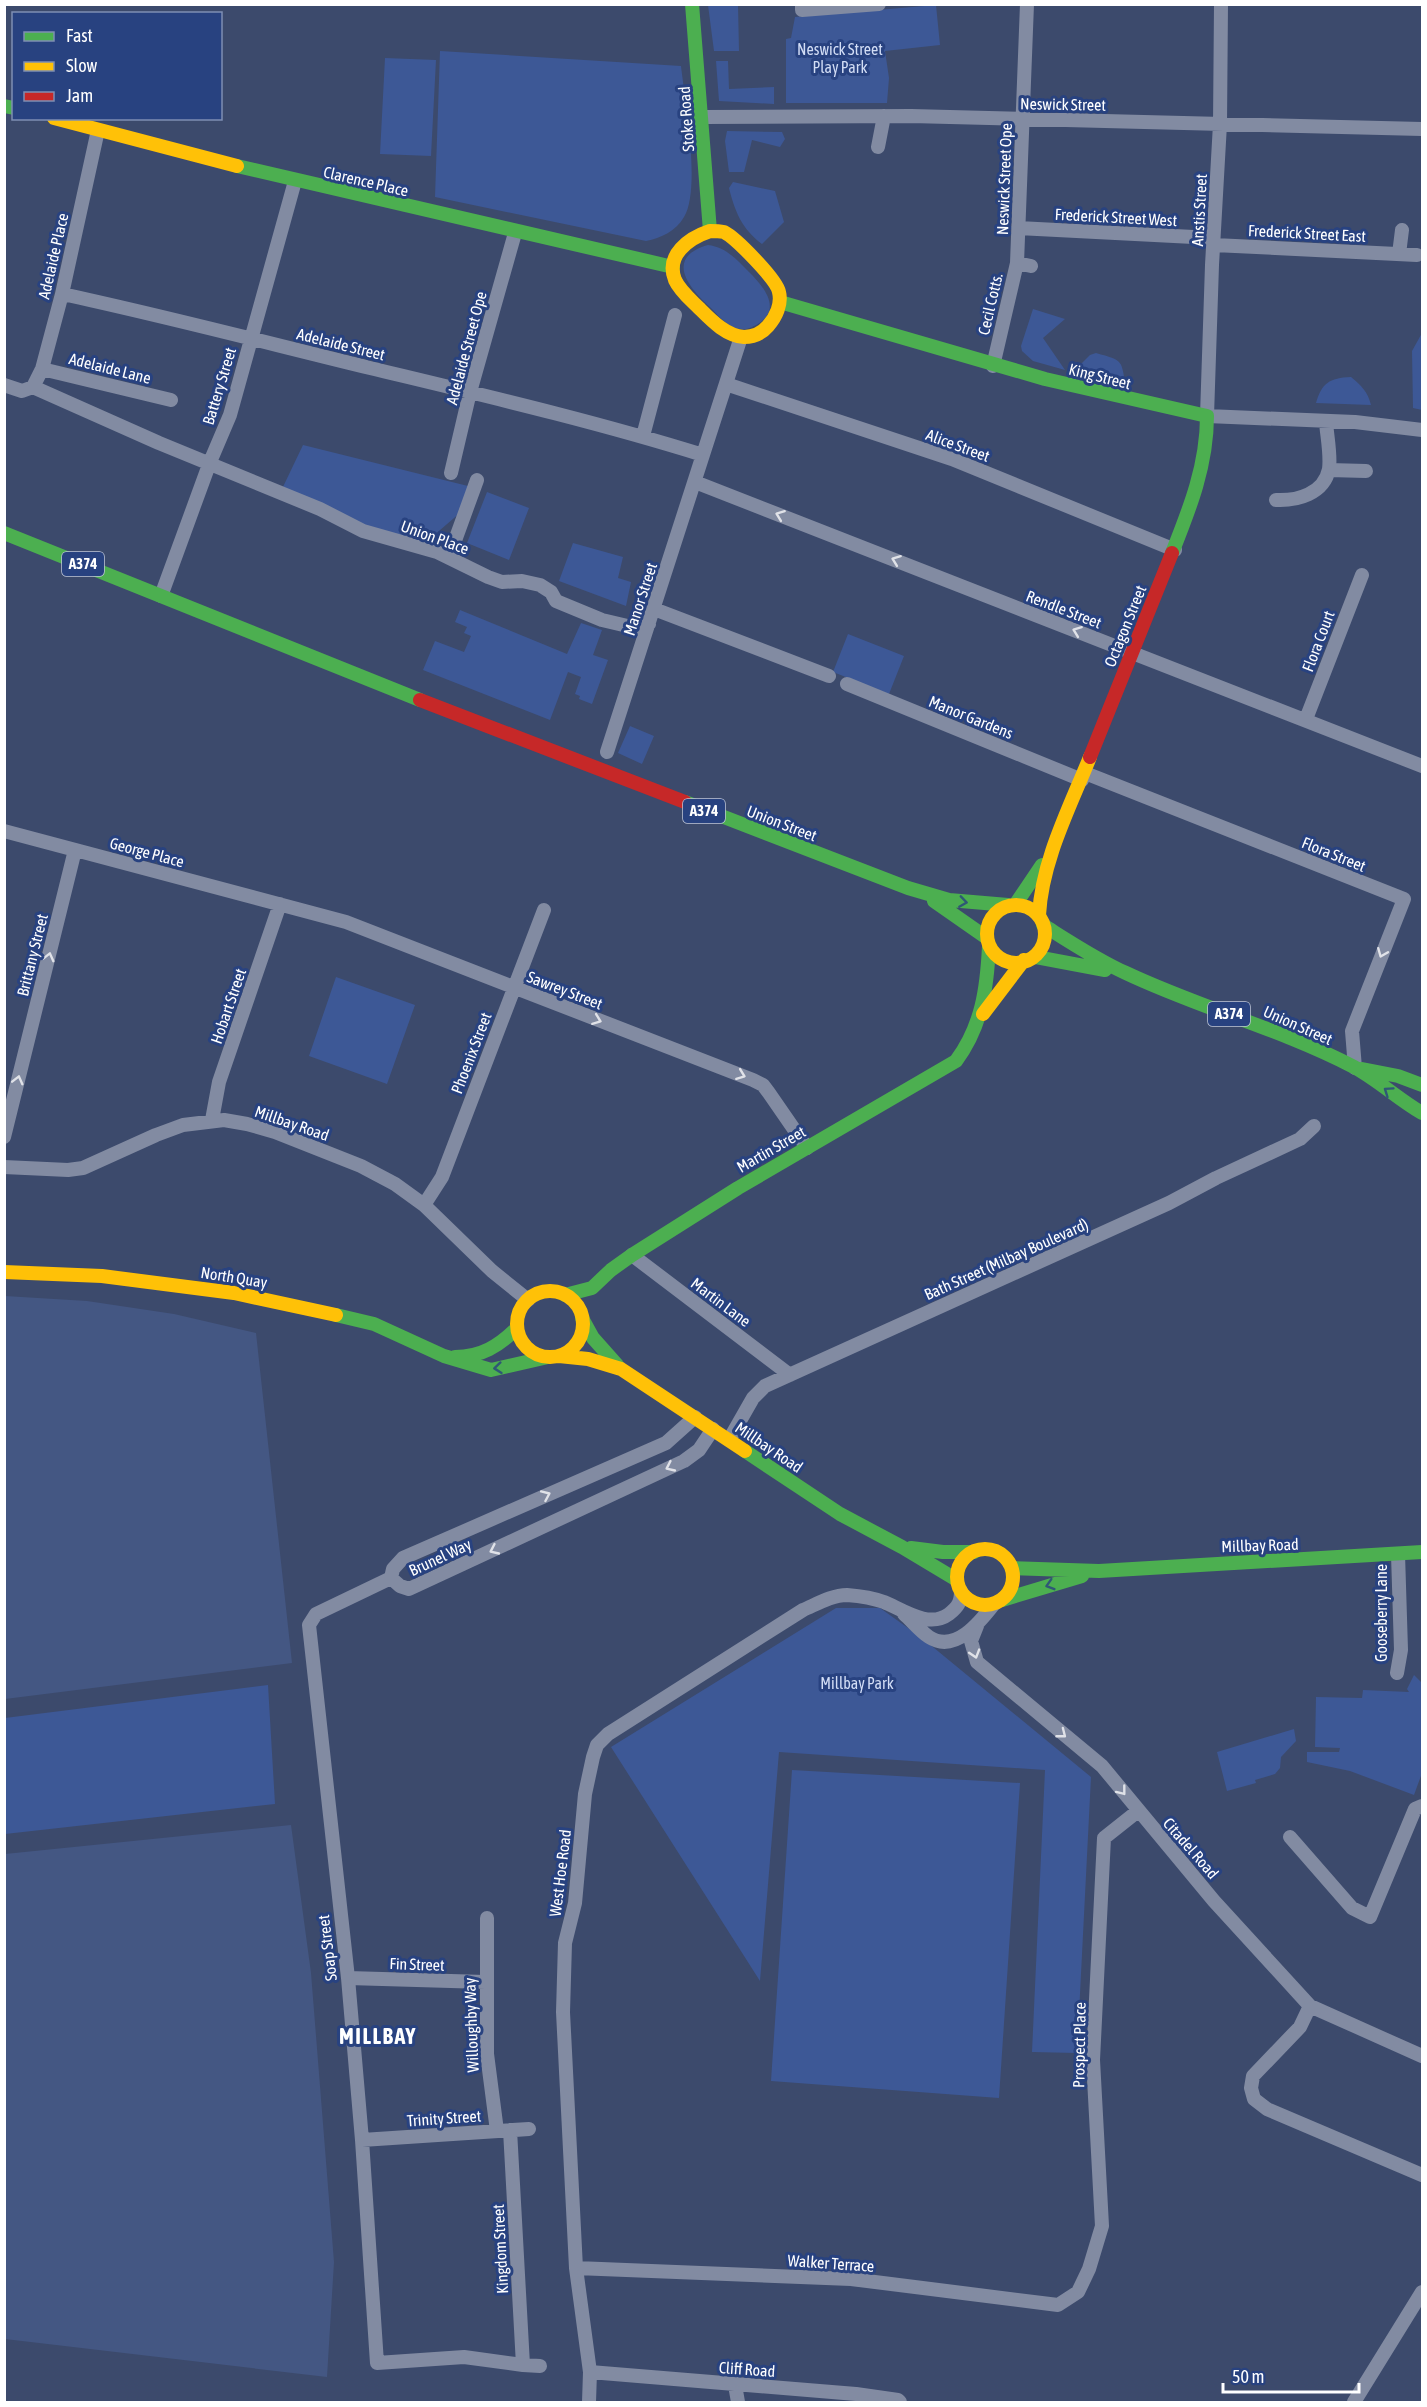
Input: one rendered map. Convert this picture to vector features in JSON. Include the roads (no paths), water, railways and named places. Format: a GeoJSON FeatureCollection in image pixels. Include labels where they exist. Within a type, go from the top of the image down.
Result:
{"type":"FeatureCollection","features":[{"type":"Feature","properties":{"kind":"street","name":"Stoke Road"},"geometry":{"type":"LineString","coordinates":[[693,4],[710,231]]}},
{"type":"Feature","properties":{"kind":"street"},"geometry":{"type":"LineString","coordinates":[[802,4],[802,10],[879,4]]}},
{"type":"Feature","properties":{"kind":"street","name":"Neswick Street Ope"},"geometry":{"type":"LineString","coordinates":[[1017,263],[1027,4]]}},
{"type":"Feature","properties":{"kind":"street","name":"Anstis Street"},"geometry":{"type":"LineString","coordinates":[[1207,416],[1220,124],[1221,4]]}},
{"type":"Feature","properties":{"kind":"street"},"geometry":{"type":"LineString","coordinates":[[878,147],[884,116]]}},
{"type":"Feature","properties":{"kind":"street","name":"Neswick Street"},"geometry":{"type":"LineString","coordinates":[[703,117],[911,116],[1422,129]]}},
{"type":"Feature","properties":{"kind":"street","name":"Clarence Place"},"geometry":{"type":"LineString","coordinates":[[61,120],[295,181],[515,233],[673,267]]}},
{"type":"Feature","properties":{"kind":"street","name":"Adelaide Place"},"geometry":{"type":"LineString","coordinates":[[33,387],[42,369],[62,294],[98,130]]}},
{"type":"Feature","properties":{"kind":"street","name":"Battery Street"},"geometry":{"type":"LineString","coordinates":[[161,596],[210,462],[230,415],[295,181]]}},
{"type":"Feature","properties":{"kind":"street","name":"Frederick Street West"},"geometry":{"type":"LineString","coordinates":[[1018,228],[1214,242]]}},
{"type":"Feature","properties":{"kind":"street"},"geometry":{"type":"LineString","coordinates":[[1399,254],[1402,230]]}},
{"type":"Feature","properties":{"kind":"street"},"geometry":{"type":"LineString","coordinates":[[710,231],[724,232],[777,287],[780,302],[777,313],[761,332],[741,337],[726,331],[706,316],[676,280],[673,267],[677,253],[687,240],[710,231]]}},
{"type":"Feature","properties":{"kind":"street","name":"Adelaide Street Ope"},"geometry":{"type":"LineString","coordinates":[[451,473],[470,392],[515,233]]}},
{"type":"Feature","properties":{"kind":"street","name":"Frederick Street East"},"geometry":{"type":"LineString","coordinates":[[1214,242],[1417,255]]}},
{"type":"Feature","properties":{"kind":"street","name":"Cecil Cotts."},"geometry":{"type":"LineString","coordinates":[[993,366],[1017,263],[1031,266]]}},
{"type":"Feature","properties":{"kind":"street","name":"Adelaide Street"},"geometry":{"type":"LineString","coordinates":[[62,294],[221,330],[643,436]]}},
{"type":"Feature","properties":{"kind":"street","name":"King Street"},"geometry":{"type":"LineString","coordinates":[[780,302],[993,366],[1142,404],[1207,416],[1355,422],[1422,430]]}},
{"type":"Feature","properties":{"kind":"street"},"geometry":{"type":"LineString","coordinates":[[675,315],[643,436],[703,455]]}},
{"type":"Feature","properties":{"kind":"street","name":"Manor Street"},"geometry":{"type":"LineString","coordinates":[[607,752],[741,337]]}},
{"type":"Feature","properties":{"kind":"street","name":"Adelaide Lane"},"geometry":{"type":"LineString","coordinates":[[42,369],[171,400]]}},
{"type":"Feature","properties":{"kind":"street","name":"Alice Street"},"geometry":{"type":"LineString","coordinates":[[726,384],[952,459],[1175,550]]}},
{"type":"Feature","properties":{"kind":"street"},"geometry":{"type":"LineString","coordinates":[[4,385],[22,391],[33,387],[159,443],[210,462]]}},
{"type":"Feature","properties":{"kind":"street","name":"Octagon Street"},"geometry":{"type":"LineString","coordinates":[[1041,920],[1039,898],[1046,881],[1055,844],[1175,550],[1197,487],[1207,438],[1207,416]]}},
{"type":"Feature","properties":{"kind":"street"},"geometry":{"type":"LineString","coordinates":[[1276,500],[1303,498],[1316,489],[1329,470],[1326,422]]}},
{"type":"Feature","properties":{"kind":"street","name":"Union Place"},"geometry":{"type":"LineString","coordinates":[[210,462],[320,509],[363,531],[437,552],[495,579],[540,585],[550,592],[556,601],[602,620],[636,628],[649,624]]}},
{"type":"Feature","properties":{"kind":"street"},"geometry":{"type":"LineString","coordinates":[[1329,470],[1366,471]]}},
{"type":"Feature","properties":{"kind":"street"},"geometry":{"type":"LineString","coordinates":[[449,558],[477,480]]}},
{"type":"Feature","properties":{"kind":"street","name":"Rendle Street"},"geometry":{"type":"LineString","coordinates":[[695,482],[1422,766]]}},
{"type":"Feature","properties":{"kind":"street","name":"A374"},"geometry":{"type":"LineString","coordinates":[[4,533],[161,596]]}},
{"type":"Feature","properties":{"kind":"street","name":"Flora Court"},"geometry":{"type":"LineString","coordinates":[[1306,719],[1362,575]]}},
{"type":"Feature","properties":{"kind":"street","name":"Union Street"},"geometry":{"type":"LineString","coordinates":[[161,596],[334,667],[920,892],[949,900],[1011,905]]}},
{"type":"Feature","properties":{"kind":"street"},"geometry":{"type":"LineString","coordinates":[[654,609],[829,676]]}},
{"type":"Feature","properties":{"kind":"street","name":"Manor Gardens"},"geometry":{"type":"LineString","coordinates":[[847,684],[1083,776]]}},
{"type":"Feature","properties":{"kind":"street","name":"Flora Street"},"geometry":{"type":"LineString","coordinates":[[1083,776],[1404,899],[1352,1031],[1355,1068]]}},
{"type":"Feature","properties":{"kind":"street","name":"George Place"},"geometry":{"type":"LineString","coordinates":[[4,831],[280,904]]}},
{"type":"Feature","properties":{"kind":"street","name":"Octagon Street"},"geometry":{"type":"LineString","coordinates":[[1011,905],[1025,892],[1055,844]]}},
{"type":"Feature","properties":{"kind":"street","name":"Brittany Street"},"geometry":{"type":"LineString","coordinates":[[4,1137],[75,850]]}},
{"type":"Feature","properties":{"kind":"street","name":"Union Street"},"geometry":{"type":"LineString","coordinates":[[920,892],[988,942]]}},
{"type":"Feature","properties":{"kind":"street","name":"Sawrey Street"},"geometry":{"type":"LineString","coordinates":[[280,904],[346,922],[763,1085],[807,1148]]}},
{"type":"Feature","properties":{"kind":"street","name":"Hobart Street"},"geometry":{"type":"LineString","coordinates":[[212,1120],[219,1082],[280,904]]}},
{"type":"Feature","properties":{"kind":"street"},"geometry":{"type":"LineString","coordinates":[[1011,905],[1025,906],[1041,920],[1046,936],[1043,946],[1030,958],[1014,963],[1001,959],[988,942],[990,921],[999,910],[1011,905]]}},
{"type":"Feature","properties":{"kind":"street","name":"Phoenix Street"},"geometry":{"type":"LineString","coordinates":[[424,1205],[441,1177],[544,910]]}},
{"type":"Feature","properties":{"kind":"street","name":"Union Street"},"geometry":{"type":"LineString","coordinates":[[1041,920],[1088,954],[1127,974],[1270,1030],[1355,1068],[1422,1113]]}},
{"type":"Feature","properties":{"kind":"street","name":"Martin Street"},"geometry":{"type":"LineString","coordinates":[[565,1295],[592,1288],[611,1270],[738,1188],[956,1061],[967,1048],[980,1018],[987,990],[988,942]]}},
{"type":"Feature","properties":{"kind":"street","name":"Union Street"},"geometry":{"type":"LineString","coordinates":[[1030,958],[1127,974]]}},
{"type":"Feature","properties":{"kind":"street","name":"Martin Street"},"geometry":{"type":"LineString","coordinates":[[980,1018],[1030,958]]}},
{"type":"Feature","properties":{"kind":"street","name":"Union Street"},"geometry":{"type":"LineString","coordinates":[[1355,1068],[1398,1076],[1422,1085]]}},
{"type":"Feature","properties":{"kind":"street","name":"Millbay Road"},"geometry":{"type":"LineString","coordinates":[[4,1167],[68,1170],[83,1168],[183,1125],[212,1120],[247,1124],[362,1166],[395,1184],[424,1205],[492,1271],[528,1300]]}},
{"type":"Feature","properties":{"kind":"street","name":"Bath Street (Milbay Boulevard)"},"geometry":{"type":"LineString","coordinates":[[729,1440],[753,1398],[765,1386],[1169,1203],[1216,1178],[1300,1139],[1314,1126]]}},
{"type":"Feature","properties":{"kind":"street","name":"Martin Lane"},"geometry":{"type":"LineString","coordinates":[[632,1256],[790,1374]]}},
{"type":"Feature","properties":{"kind":"street","name":"North Quay"},"geometry":{"type":"LineString","coordinates":[[4,1272],[102,1276],[234,1293],[374,1324],[449,1357],[491,1370],[554,1357]]}},
{"type":"Feature","properties":{"kind":"street"},"geometry":{"type":"LineString","coordinates":[[546,1292],[565,1295],[573,1301],[582,1318],[580,1337],[568,1352],[554,1357],[535,1354],[525,1346],[517,1328],[521,1307],[528,1300],[546,1292]]}},
{"type":"Feature","properties":{"kind":"street","name":"Millbay Road"},"geometry":{"type":"LineString","coordinates":[[582,1318],[587,1332],[596,1344],[621,1369],[840,1514],[902,1547],[959,1585]]}},
{"type":"Feature","properties":{"kind":"street","name":"North Quay"},"geometry":{"type":"LineString","coordinates":[[449,1357],[473,1356],[495,1348],[517,1328]]}},
{"type":"Feature","properties":{"kind":"street","name":"Millbay Road"},"geometry":{"type":"LineString","coordinates":[[554,1357],[588,1359],[621,1369]]}},
{"type":"Feature","properties":{"kind":"street","name":"Brunel Way"},"geometry":{"type":"LineString","coordinates":[[695,1418],[666,1443],[403,1558],[393,1569],[391,1578],[400,1586],[409,1589],[684,1461],[699,1450],[713,1429]]}},
{"type":"Feature","properties":{"kind":"street","name":"Millbay Road"},"geometry":{"type":"LineString","coordinates":[[902,1547],[944,1552],[974,1552]]}},
{"type":"Feature","properties":{"kind":"street"},"geometry":{"type":"LineString","coordinates":[[982,1550],[1000,1554],[1012,1568],[1013,1578],[1010,1589],[998,1602],[976,1604],[967,1598],[959,1585],[960,1565],[974,1552],[982,1550]]}},
{"type":"Feature","properties":{"kind":"street","name":"Millbay Road"},"geometry":{"type":"LineString","coordinates":[[1012,1568],[1099,1571],[1422,1552]]}},
{"type":"Feature","properties":{"kind":"street","name":"Gooseberry Lane"},"geometry":{"type":"LineString","coordinates":[[1397,1673],[1401,1650],[1398,1554]]}},
{"type":"Feature","properties":{"kind":"street","name":"Millbay Road"},"geometry":{"type":"LineString","coordinates":[[998,1602],[1099,1571]]}},
{"type":"Feature","properties":{"kind":"street","name":"Soap Street"},"geometry":{"type":"LineString","coordinates":[[391,1578],[316,1614],[309,1625],[348,1978],[377,2363],[464,2357],[523,2366]]}},
{"type":"Feature","properties":{"kind":"street","name":"West Hoe Road"},"geometry":{"type":"LineString","coordinates":[[903,1613],[928,1619],[944,1618],[955,1610],[961,1601],[959,1585]]}},
{"type":"Feature","properties":{"kind":"street","name":"West Hoe Road"},"geometry":{"type":"LineString","coordinates":[[587,2400],[590,2372],[576,2268],[563,2012],[565,1943],[575,1903],[585,1794],[597,1745],[608,1734],[663,1697],[803,1610],[819,1603],[844,1595],[860,1596],[883,1602],[903,1613],[930,1638],[946,1642],[977,1626],[998,1602]]}},
{"type":"Feature","properties":{"kind":"street","name":"Citadel Road"},"geometry":{"type":"LineString","coordinates":[[977,1626],[971,1641],[977,1662],[1102,1766],[1214,1901],[1310,2006],[1422,2056]]}},
{"type":"Feature","properties":{"kind":"street"},"geometry":{"type":"LineString","coordinates":[[1290,1837],[1353,1908],[1370,1917],[1414,1809],[1422,1806]]}},
{"type":"Feature","properties":{"kind":"street","name":"Prospect Place"},"geometry":{"type":"LineString","coordinates":[[1078,2292],[1089,2269],[1102,2226],[1093,2060],[1104,1838],[1138,1811]]}},
{"type":"Feature","properties":{"kind":"street","name":"Willoughby Way"},"geometry":{"type":"LineString","coordinates":[[487,1918],[485,1982],[487,2054],[503,2131]]}},
{"type":"Feature","properties":{"kind":"street","name":"Fin Street"},"geometry":{"type":"LineString","coordinates":[[348,1978],[485,1982]]}},
{"type":"Feature","properties":{"kind":"street"},"geometry":{"type":"LineString","coordinates":[[1310,2006],[1300,2027],[1253,2076],[1251,2088],[1254,2099],[1267,2109],[1422,2175]]}},
{"type":"Feature","properties":{"kind":"street","name":"Trinity Street"},"geometry":{"type":"LineString","coordinates":[[362,2140],[529,2129]]}},
{"type":"Feature","properties":{"kind":"street","name":"Kingdom Street"},"geometry":{"type":"LineString","coordinates":[[503,2131],[523,2366]]}},
{"type":"Feature","properties":{"kind":"street","name":"Walker Terrace"},"geometry":{"type":"LineString","coordinates":[[576,2268],[851,2279],[1058,2305],[1078,2292]]}},
{"type":"Feature","properties":{"kind":"street"},"geometry":{"type":"LineString","coordinates":[[1354,2403],[1422,2292]]}},
{"type":"Feature","properties":{"kind":"street"},"geometry":{"type":"LineString","coordinates":[[523,2366],[540,2366]]}},
{"type":"Feature","properties":{"kind":"street","name":"Cliff Road"},"geometry":{"type":"LineString","coordinates":[[590,2372],[856,2394],[896,2399],[900,2403]]}},
{"type":"Feature","properties":{"kind":"street"},"geometry":{"type":"LineString","coordinates":[[735,2385],[738,2403]]}},
{"type":"Feature","properties":{"kind":"district","name":"MILLBAY"},"geometry":{"type":"Point","coordinates":[378,2036]}},
{"type":"Feature","properties":{"kind":"park label","name":"Neswick Street Play Park"},"geometry":{"type":"Point","coordinates":[840,58]}},
{"type":"Feature","properties":{"kind":"park label","name":"Millbay Park"},"geometry":{"type":"Point","coordinates":[857,1683]}}]}
